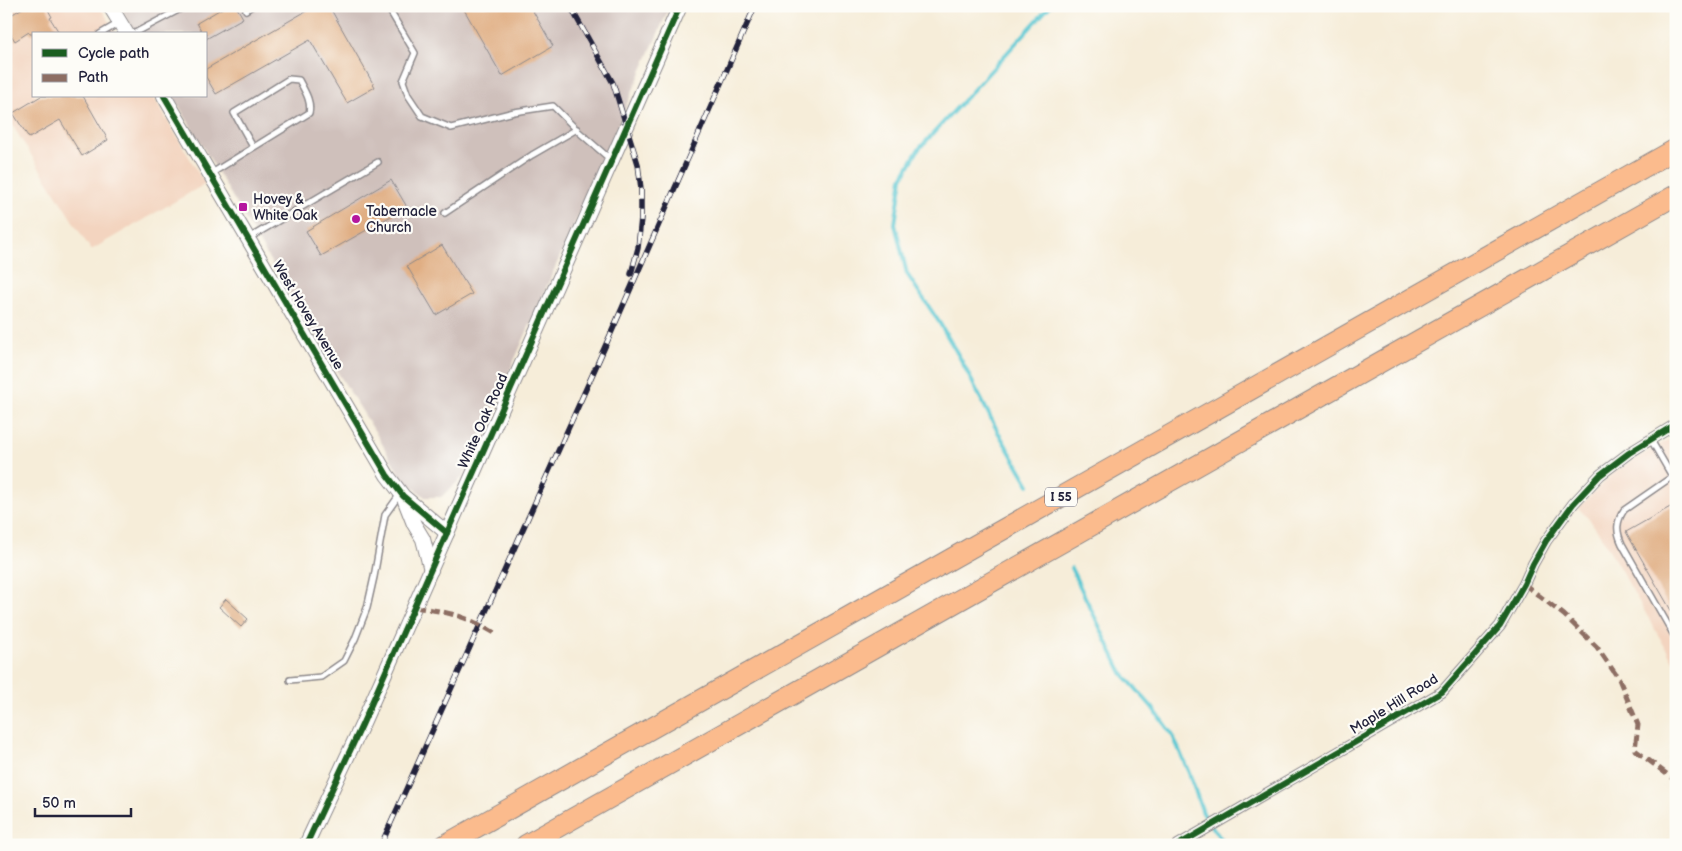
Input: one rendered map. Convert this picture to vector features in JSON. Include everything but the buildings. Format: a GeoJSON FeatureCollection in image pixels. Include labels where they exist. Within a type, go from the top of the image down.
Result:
{"type":"FeatureCollection","features":[{"type":"Feature","properties":{"kind":"highway","name":"I 55"},"geometry":{"type":"LineString","coordinates":[[445,845],[1676,149]]}},
{"type":"Feature","properties":{"kind":"highway"},"geometry":{"type":"LineString","coordinates":[[526,845],[1676,195]]}},
{"type":"Feature","properties":{"kind":"street"},"geometry":{"type":"LineString","coordinates":[[110,6],[123,28]]}},
{"type":"Feature","properties":{"kind":"street","name":"White Oak Road"},"geometry":{"type":"LineString","coordinates":[[306,845],[362,725],[680,6]]}},
{"type":"Feature","properties":{"kind":"street","name":"West Hovey Avenue"},"geometry":{"type":"LineString","coordinates":[[165,98],[387,475],[401,495],[447,533]]}},
{"type":"Feature","properties":{"kind":"street","name":"Maple Hill Road"},"geometry":{"type":"LineString","coordinates":[[1178,845],[1442,692],[1500,626],[1524,584],[1532,564],[1572,504],[1600,475],[1629,453],[1676,424]]}},
{"type":"Feature","properties":{"kind":"street"},"geometry":{"type":"LineString","coordinates":[[401,495],[414,524],[424,539],[431,570]]}},
{"type":"Feature","properties":{"kind":"lane"},"geometry":{"type":"LineString","coordinates":[[137,32],[186,6]]}},
{"type":"Feature","properties":{"kind":"lane"},"geometry":{"type":"LineString","coordinates":[[246,10],[252,6]]}},
{"type":"Feature","properties":{"kind":"lane"},"geometry":{"type":"LineString","coordinates":[[387,6],[415,52],[403,81],[408,95],[422,116],[451,128],[514,112],[554,106],[612,161]]}},
{"type":"Feature","properties":{"kind":"lane"},"geometry":{"type":"LineString","coordinates":[[108,32],[123,28]]}},
{"type":"Feature","properties":{"kind":"lane"},"geometry":{"type":"LineString","coordinates":[[209,174],[253,147],[309,112],[308,97],[299,80],[289,79],[234,113],[253,147]]}},
{"type":"Feature","properties":{"kind":"lane"},"geometry":{"type":"LineString","coordinates":[[445,213],[532,155],[577,129]]}},
{"type":"Feature","properties":{"kind":"lane"},"geometry":{"type":"LineString","coordinates":[[247,239],[378,162]]}},
{"type":"Feature","properties":{"kind":"lane"},"geometry":{"type":"LineString","coordinates":[[1651,439],[1674,475],[1676,482]]}},
{"type":"Feature","properties":{"kind":"lane"},"geometry":{"type":"LineString","coordinates":[[1674,475],[1624,510],[1616,526],[1622,544],[1676,639]]}},
{"type":"Feature","properties":{"kind":"lane"},"geometry":{"type":"LineString","coordinates":[[290,680],[321,677],[344,661],[367,608],[385,515],[401,495]]}},
{"type":"Feature","properties":{"kind":"shaded area"},"geometry":{"type":"Polygon","coordinates":[[[6,6],[100,6],[115,32],[32,32],[32,98],[154,98],[205,184],[91,250],[6,115],[6,6]]]}},
{"type":"Feature","properties":{"kind":"shaded area"},"geometry":{"type":"Polygon","coordinates":[[[120,6],[670,6],[463,477],[441,497],[425,497],[402,478],[311,330],[174,98],[208,98],[208,32],[135,32],[120,6]]]}},
{"type":"Feature","properties":{"kind":"shaded area"},"geometry":{"type":"Polygon","coordinates":[[[1676,435],[1676,666],[1603,539],[1590,520],[1578,508],[1616,471],[1676,435]]]}},
{"type":"Feature","properties":{"kind":"waterway"},"geometry":{"type":"LineString","coordinates":[[1029,485],[998,432],[960,358],[907,274],[895,224],[902,178],[918,150],[1050,6]]}},
{"type":"Feature","properties":{"kind":"waterway"},"geometry":{"type":"LineString","coordinates":[[1071,568],[1122,673],[1152,707],[1173,736],[1203,813],[1222,841],[1221,845]]}},
{"type":"Feature","properties":{"kind":"railway"},"geometry":{"type":"LineString","coordinates":[[570,6],[613,83],[638,164],[641,189],[641,218],[638,248],[631,274]]}},
{"type":"Feature","properties":{"kind":"railway"},"geometry":{"type":"LineString","coordinates":[[381,845],[612,331],[755,6]]}},
{"type":"Feature","properties":{"kind":"marked path"},"geometry":{"type":"LineString","coordinates":[[1524,584],[1564,615],[1597,647],[1619,679],[1638,725],[1635,750],[1676,781]]}},
{"type":"Feature","properties":{"kind":"marked path"},"geometry":{"type":"LineString","coordinates":[[414,607],[458,616],[477,623],[498,635]]}},
{"type":"Feature","properties":{"kind":"cycle path"},"geometry":{"type":"LineString","coordinates":[[306,845],[362,725],[680,6]]}},
{"type":"Feature","properties":{"kind":"cycle path"},"geometry":{"type":"LineString","coordinates":[[165,98],[387,475],[403,496],[447,533]]}},
{"type":"Feature","properties":{"kind":"cycle path"},"geometry":{"type":"LineString","coordinates":[[1178,845],[1442,692],[1500,626],[1546,541],[1573,504],[1600,475],[1629,453],[1676,424]]}},
{"type":"Feature","properties":{"kind":"place","name":"Hovey & White Oak"},"geometry":{"type":"Point","coordinates":[243,207]}},
{"type":"Feature","properties":{"kind":"place","name":"Tabernacle Church"},"geometry":{"type":"Point","coordinates":[356,219]}}]}
